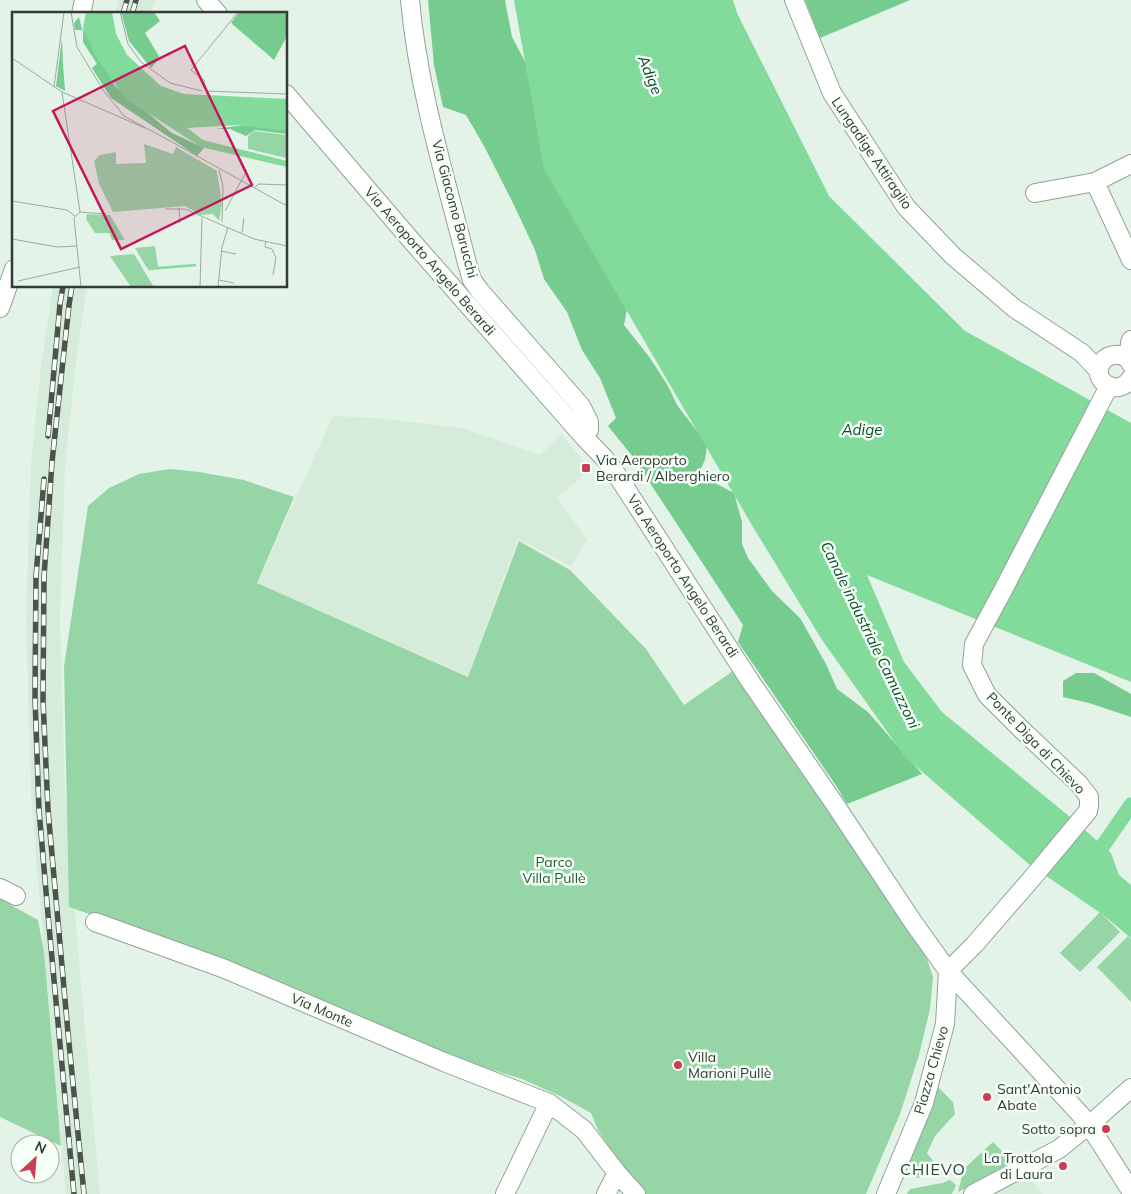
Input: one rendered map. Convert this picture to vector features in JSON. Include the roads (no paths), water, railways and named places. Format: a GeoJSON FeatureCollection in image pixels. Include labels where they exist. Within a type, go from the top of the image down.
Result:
{"type":"FeatureCollection","features":[{"type":"Feature","properties":{"kind":"street"},"geometry":{"type":"LineString","coordinates":[[206,0],[216,12]]}},
{"type":"Feature","properties":{"kind":"street","name":"Via Giacomo Barucchi"},"geometry":{"type":"LineString","coordinates":[[410,0],[412,28],[422,84],[472,280],[581,406],[589,422],[589,430],[583,436]]}},
{"type":"Feature","properties":{"kind":"street","name":"Lungadige Attiraglio"},"geometry":{"type":"LineString","coordinates":[[794,0],[832,93],[906,207],[953,256],[1014,308],[1082,353],[1118,374]]}},
{"type":"Feature","properties":{"kind":"street","name":"Via Aeroporto Angelo Berardi"},"geometry":{"type":"LineString","coordinates":[[288,96],[410,239],[618,475],[750,681],[948,971],[1074,1107],[1089,1125],[1131,1190]]}},
{"type":"Feature","properties":{"kind":"street"},"geometry":{"type":"LineString","coordinates":[[1035,193],[1095,182],[1131,164]]}},
{"type":"Feature","properties":{"kind":"street"},"geometry":{"type":"LineString","coordinates":[[1095,182],[1131,260]]}},
{"type":"Feature","properties":{"kind":"street"},"geometry":{"type":"LineString","coordinates":[[0,308],[12,275]]}},
{"type":"Feature","properties":{"kind":"street"},"geometry":{"type":"LineString","coordinates":[[1118,374],[1130,342]]}},
{"type":"Feature","properties":{"kind":"street","name":"Ponte Diga di Chievo"},"geometry":{"type":"LineString","coordinates":[[948,971],[975,944],[1034,877],[1088,811],[1089,797],[1079,784],[987,695],[972,665],[974,644],[984,624],[1118,374]]}},
{"type":"Feature","properties":{"kind":"street","name":"Via Monte"},"geometry":{"type":"LineString","coordinates":[[95,922],[225,969],[444,1062],[549,1103],[584,1130],[636,1194]]}},
{"type":"Feature","properties":{"kind":"street","name":"Piazza Chievo"},"geometry":{"type":"LineString","coordinates":[[886,1194],[924,1102],[945,1024],[948,971]]}},
{"type":"Feature","properties":{"kind":"street"},"geometry":{"type":"LineString","coordinates":[[973,1194],[1059,1149],[1131,1088]]}},
{"type":"Feature","properties":{"kind":"street"},"geometry":{"type":"LineString","coordinates":[[505,1194],[549,1103]]}},
{"type":"Feature","properties":{"kind":"street"},"geometry":{"type":"LineString","coordinates":[[606,1194],[617,1172]]}},
{"type":"Feature","properties":{"kind":"water","name":"Adige"},"geometry":{"type":"Polygon","coordinates":[[[514,0],[733,0],[737,13],[829,196],[965,331],[1131,423],[1131,682],[867,575],[904,662],[942,712],[1111,853],[1119,875],[1131,885],[1131,938],[1102,914],[1030,865],[905,757],[822,640],[753,527],[544,169],[514,0]]]}},
{"type":"Feature","properties":{"kind":"waterway","name":"Canale industriale Camuzzoni"},"geometry":{"type":"LineString","coordinates":[[1091,863],[1131,805]]}},
{"type":"Feature","properties":{"kind":"railway"},"geometry":{"type":"LineString","coordinates":[[124,12],[127,0]]}},
{"type":"Feature","properties":{"kind":"railway"},"geometry":{"type":"LineString","coordinates":[[133,12],[136,0]]}},
{"type":"Feature","properties":{"kind":"railway"},"geometry":{"type":"LineString","coordinates":[[48,436],[63,288]]}},
{"type":"Feature","properties":{"kind":"railway"},"geometry":{"type":"LineString","coordinates":[[72,288],[52,462],[44,577],[43,700],[48,810],[84,1194]]}},
{"type":"Feature","properties":{"kind":"railway"},"geometry":{"type":"LineString","coordinates":[[44,479],[36,576],[35,698],[39,810],[74,1194]]}},
{"type":"Feature","properties":{"kind":"place","name":"Via Aeroporto Berardi / Alberghiero"},"geometry":{"type":"Point","coordinates":[586,468]}},
{"type":"Feature","properties":{"kind":"place","name":"Villa Marioni Pullè"},"geometry":{"type":"Point","coordinates":[678,1065]}},
{"type":"Feature","properties":{"kind":"place","name":"Sant'Antonio Abate"},"geometry":{"type":"Point","coordinates":[987,1097]}},
{"type":"Feature","properties":{"kind":"place","name":"Sotto sopra"},"geometry":{"type":"Point","coordinates":[1106,1129]}},
{"type":"Feature","properties":{"kind":"place","name":"La Trottola di Laura"},"geometry":{"type":"Point","coordinates":[1063,1166]}},
{"type":"Feature","properties":{"kind":"district","name":"CHIEVO"},"geometry":{"type":"Point","coordinates":[933,1169]}},
{"type":"Feature","properties":{"kind":"park label","name":"Parco Villa Pullè"},"geometry":{"type":"Point","coordinates":[554,870]}}]}
